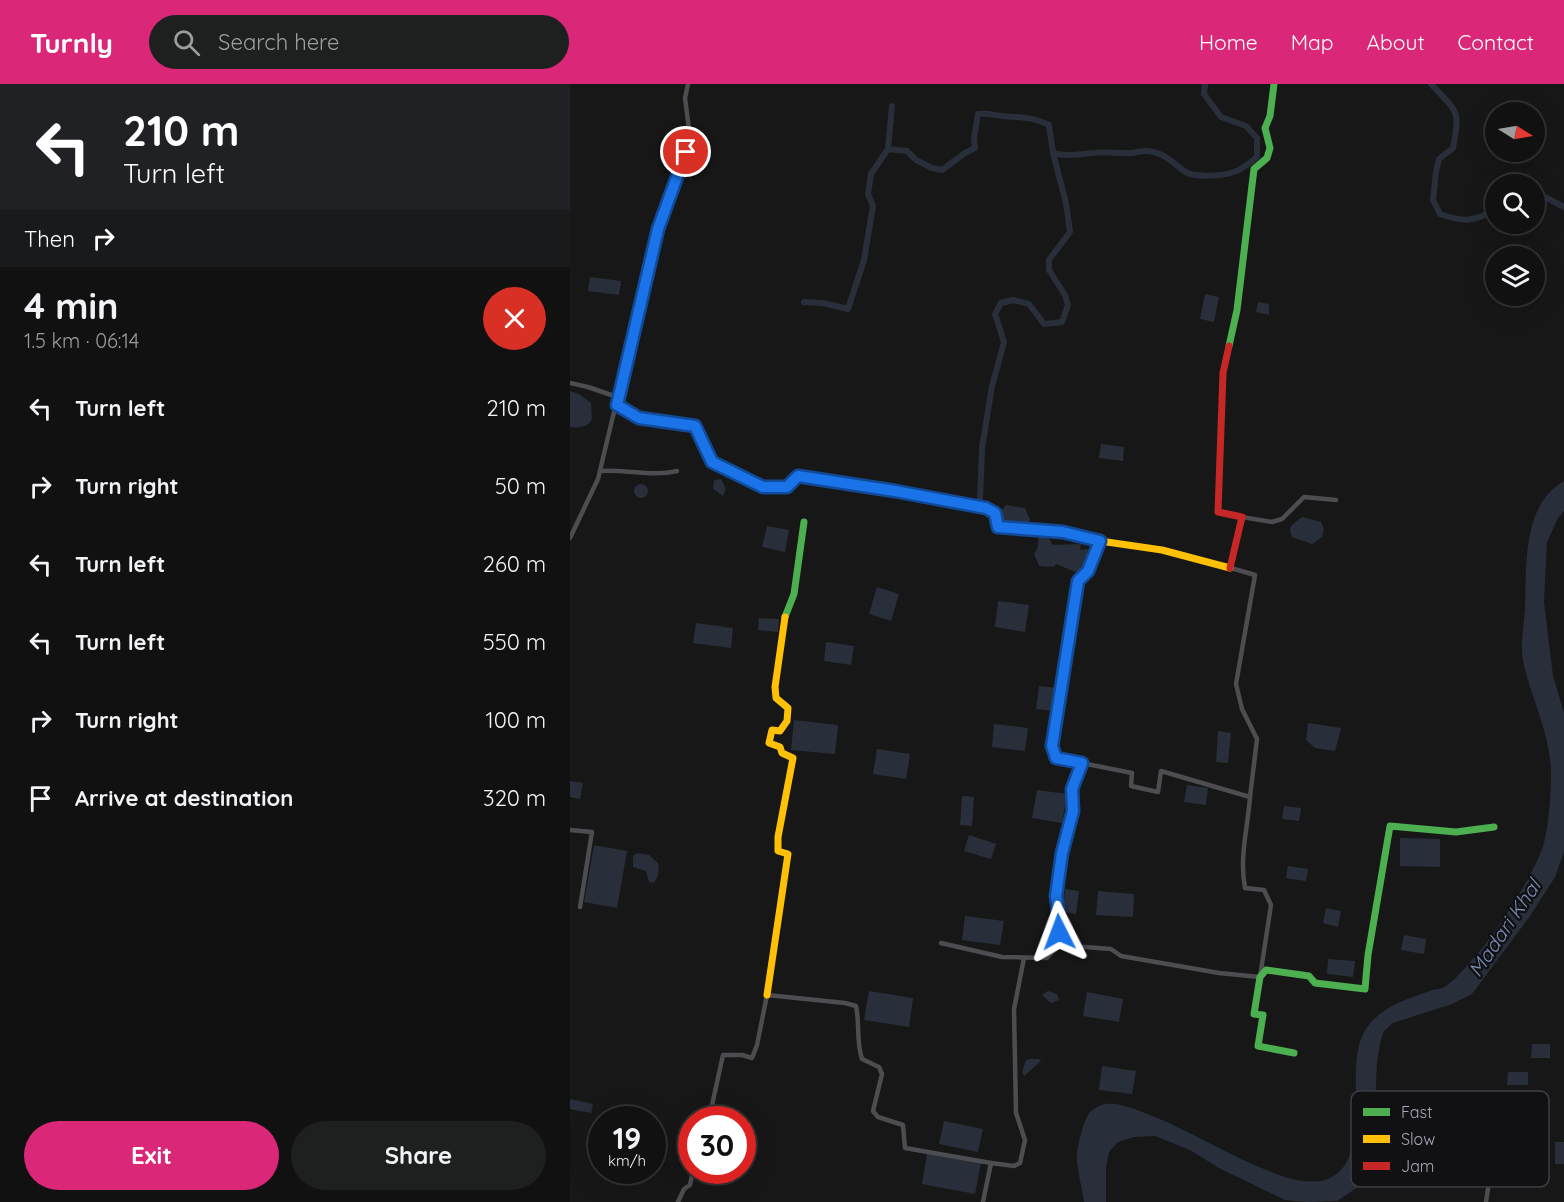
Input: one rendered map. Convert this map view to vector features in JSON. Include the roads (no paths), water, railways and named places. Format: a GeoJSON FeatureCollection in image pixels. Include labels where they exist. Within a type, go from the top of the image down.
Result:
{"type":"FeatureCollection","features":[{"type":"Feature","properties":{"kind":"street"},"geometry":{"type":"LineString","coordinates":[[570,538],[598,479],[658,229],[686,152],[689,129],[685,98],[688,84]]}},
{"type":"Feature","properties":{"kind":"street"},"geometry":{"type":"LineString","coordinates":[[1275,84],[1270,116],[1265,128],[1270,148],[1267,158],[1254,169],[1237,310],[1223,373],[1218,512],[1272,522],[1282,519],[1304,497],[1336,500]]}},
{"type":"Feature","properties":{"kind":"street"},"geometry":{"type":"LineString","coordinates":[[570,383],[588,387],[618,402],[639,418],[695,426],[712,462],[763,487],[787,487],[798,476],[886,489],[986,508],[995,513],[998,527],[1063,532],[1100,541],[1162,550],[1255,575],[1236,684],[1242,709],[1257,739],[1243,848],[1245,888],[1264,890],[1272,905],[1254,1014],[1263,1015],[1258,1046],[1294,1053]]}},
{"type":"Feature","properties":{"kind":"street"},"geometry":{"type":"LineString","coordinates":[[600,471],[665,474],[677,471]]}},
{"type":"Feature","properties":{"kind":"street"},"geometry":{"type":"LineString","coordinates":[[1232,568],[1242,517]]}},
{"type":"Feature","properties":{"kind":"street"},"geometry":{"type":"LineString","coordinates":[[712,1106],[723,1055],[742,1055],[752,1058],[757,1045],[767,995],[788,854],[778,851],[778,837],[793,758],[782,753],[780,747],[769,743],[772,730],[780,732],[788,720],[788,708],[777,698],[775,687],[785,616],[794,594],[804,522]]}},
{"type":"Feature","properties":{"kind":"street"},"geometry":{"type":"LineString","coordinates":[[1100,541],[1088,571],[1078,581],[1052,746],[1056,758],[1132,773],[1131,786],[1158,792],[1161,771],[1250,797]]}},
{"type":"Feature","properties":{"kind":"street"},"geometry":{"type":"LineString","coordinates":[[941,943],[1002,957],[1024,958],[1047,958],[1058,945],[1059,918],[1056,896],[1060,864],[1073,811],[1072,789],[1082,763]]}},
{"type":"Feature","properties":{"kind":"street"},"geometry":{"type":"LineString","coordinates":[[1260,977],[1266,970],[1309,976],[1315,983],[1365,989],[1368,955],[1390,826],[1456,832],[1494,827]]}},
{"type":"Feature","properties":{"kind":"street"},"geometry":{"type":"LineString","coordinates":[[570,830],[592,832],[580,907]]}},
{"type":"Feature","properties":{"kind":"street"},"geometry":{"type":"LineString","coordinates":[[1058,945],[1111,949],[1121,956],[1219,973],[1260,977]]}},
{"type":"Feature","properties":{"kind":"street"},"geometry":{"type":"LineString","coordinates":[[767,995],[831,1000],[856,1006],[859,1016],[858,1049],[862,1059],[879,1066],[882,1074],[873,1111],[878,1118],[903,1125],[905,1148],[1014,1166],[1020,1163],[1024,1140],[1016,1113],[1014,1009],[1024,958]]}},
{"type":"Feature","properties":{"kind":"street"},"geometry":{"type":"LineString","coordinates":[[982,1202],[991,1163]]}},
{"type":"Feature","properties":{"kind":"street"},"geometry":{"type":"LineString","coordinates":[[678,1202],[684,1189],[690,1184]]}},
{"type":"Feature","properties":{"kind":"street"},"geometry":{"type":"LineString","coordinates":[[1486,1202],[1488,1187]]}},
{"type":"Feature","properties":{"kind":"water"},"geometry":{"type":"Polygon","coordinates":[[[590,277],[621,281],[619,295],[588,291],[590,277]]]}},
{"type":"Feature","properties":{"kind":"water"},"geometry":{"type":"Polygon","coordinates":[[[1205,294],[1219,297],[1214,322],[1200,319],[1205,294]]]}},
{"type":"Feature","properties":{"kind":"water"},"geometry":{"type":"Polygon","coordinates":[[[1258,302],[1269,304],[1269,315],[1256,312],[1258,302]]]}},
{"type":"Feature","properties":{"kind":"water"},"geometry":{"type":"Polygon","coordinates":[[[570,391],[579,394],[591,403],[592,419],[585,426],[570,427],[570,391]]]}},
{"type":"Feature","properties":{"kind":"water"},"geometry":{"type":"Polygon","coordinates":[[[1101,444],[1124,447],[1123,461],[1099,458],[1101,444]]]}},
{"type":"Feature","properties":{"kind":"water"},"geometry":{"type":"Polygon","coordinates":[[[721,479],[726,489],[723,496],[713,489],[714,480],[721,479]]]}},
{"type":"Feature","properties":{"kind":"water","name":"Madari Khal"},"geometry":{"type":"Polygon","coordinates":[[[1564,481],[1564,511],[1558,518],[1547,542],[1544,602],[1553,676],[1564,713],[1564,852],[1555,877],[1530,916],[1472,994],[1452,1004],[1393,1023],[1384,1031],[1380,1043],[1376,1091],[1356,1091],[1357,1055],[1366,1029],[1381,1013],[1390,1008],[1409,998],[1444,987],[1453,981],[1480,951],[1513,905],[1544,843],[1550,800],[1550,759],[1523,661],[1522,641],[1529,539],[1533,521],[1550,492],[1564,481]]]}},
{"type":"Feature","properties":{"kind":"water"},"geometry":{"type":"Polygon","coordinates":[[[641,484],[646,486],[648,491],[646,496],[641,498],[636,496],[634,491],[636,486],[641,484]]]}},
{"type":"Feature","properties":{"kind":"water"},"geometry":{"type":"Polygon","coordinates":[[[1006,505],[1025,508],[1030,520],[1029,525],[1003,520],[1002,510],[1006,505]]]}},
{"type":"Feature","properties":{"kind":"water"},"geometry":{"type":"Polygon","coordinates":[[[1302,517],[1321,522],[1324,529],[1322,537],[1312,544],[1292,537],[1291,526],[1302,517]]]}},
{"type":"Feature","properties":{"kind":"water"},"geometry":{"type":"Polygon","coordinates":[[[767,526],[789,530],[785,552],[762,547],[767,526]]]}},
{"type":"Feature","properties":{"kind":"water"},"geometry":{"type":"Polygon","coordinates":[[[1037,535],[1047,536],[1053,545],[1081,544],[1080,550],[1088,549],[1085,566],[1083,565],[1078,573],[1056,564],[1054,567],[1039,566],[1034,554],[1038,545],[1037,535]]]}},
{"type":"Feature","properties":{"kind":"water"},"geometry":{"type":"Polygon","coordinates":[[[877,587],[899,594],[891,621],[869,614],[877,587]]]}},
{"type":"Feature","properties":{"kind":"water"},"geometry":{"type":"Polygon","coordinates":[[[998,601],[1029,605],[1025,632],[995,627],[998,601]]]}},
{"type":"Feature","properties":{"kind":"water"},"geometry":{"type":"Polygon","coordinates":[[[759,618],[779,619],[778,632],[758,630],[759,618]]]}},
{"type":"Feature","properties":{"kind":"water"},"geometry":{"type":"Polygon","coordinates":[[[696,623],[733,628],[731,648],[693,643],[696,623]]]}},
{"type":"Feature","properties":{"kind":"water"},"geometry":{"type":"Polygon","coordinates":[[[826,642],[854,646],[851,665],[824,661],[826,642]]]}},
{"type":"Feature","properties":{"kind":"water"},"geometry":{"type":"Polygon","coordinates":[[[1039,686],[1057,688],[1054,711],[1036,709],[1039,686]]]}},
{"type":"Feature","properties":{"kind":"water"},"geometry":{"type":"Polygon","coordinates":[[[794,720],[838,725],[835,754],[791,750],[794,720]]]}},
{"type":"Feature","properties":{"kind":"water"},"geometry":{"type":"Polygon","coordinates":[[[1308,723],[1341,728],[1335,751],[1315,748],[1306,740],[1308,723]]]}},
{"type":"Feature","properties":{"kind":"water"},"geometry":{"type":"Polygon","coordinates":[[[994,724],[1028,728],[1025,751],[992,747],[994,724]]]}},
{"type":"Feature","properties":{"kind":"water"},"geometry":{"type":"Polygon","coordinates":[[[1218,731],[1231,733],[1228,763],[1216,762],[1218,731]]]}},
{"type":"Feature","properties":{"kind":"water"},"geometry":{"type":"Polygon","coordinates":[[[877,749],[910,754],[906,779],[873,774],[877,749]]]}},
{"type":"Feature","properties":{"kind":"water"},"geometry":{"type":"Polygon","coordinates":[[[570,781],[583,783],[580,799],[570,797],[570,781]]]}},
{"type":"Feature","properties":{"kind":"water"},"geometry":{"type":"Polygon","coordinates":[[[1187,785],[1208,788],[1206,805],[1184,802],[1187,785]]]}},
{"type":"Feature","properties":{"kind":"water"},"geometry":{"type":"Polygon","coordinates":[[[1037,790],[1067,794],[1062,823],[1032,818],[1037,790]]]}},
{"type":"Feature","properties":{"kind":"water"},"geometry":{"type":"Polygon","coordinates":[[[962,796],[974,797],[972,826],[960,825],[962,796]]]}},
{"type":"Feature","properties":{"kind":"water"},"geometry":{"type":"Polygon","coordinates":[[[1284,806],[1301,808],[1299,821],[1282,819],[1284,806]]]}},
{"type":"Feature","properties":{"kind":"water"},"geometry":{"type":"Polygon","coordinates":[[[969,835],[996,844],[991,859],[964,851],[969,835]]]}},
{"type":"Feature","properties":{"kind":"water"},"geometry":{"type":"Polygon","coordinates":[[[1400,838],[1440,839],[1440,867],[1400,866],[1400,838]]]}},
{"type":"Feature","properties":{"kind":"water"},"geometry":{"type":"Polygon","coordinates":[[[594,845],[627,851],[617,908],[584,902],[594,845]]]}},
{"type":"Feature","properties":{"kind":"water"},"geometry":{"type":"Polygon","coordinates":[[[637,853],[649,855],[658,863],[657,876],[653,883],[649,882],[646,871],[633,867],[633,856],[637,853]]]}},
{"type":"Feature","properties":{"kind":"water"},"geometry":{"type":"Polygon","coordinates":[[[1288,866],[1308,869],[1306,881],[1286,878],[1288,866]]]}},
{"type":"Feature","properties":{"kind":"water"},"geometry":{"type":"Polygon","coordinates":[[[1065,889],[1079,891],[1076,914],[1063,912],[1065,889]]]}},
{"type":"Feature","properties":{"kind":"water"},"geometry":{"type":"Polygon","coordinates":[[[1098,891],[1134,894],[1133,917],[1096,915],[1098,891]]]}},
{"type":"Feature","properties":{"kind":"water"},"geometry":{"type":"Polygon","coordinates":[[[1326,908],[1341,911],[1338,927],[1323,923],[1326,908]]]}},
{"type":"Feature","properties":{"kind":"water"},"geometry":{"type":"Polygon","coordinates":[[[965,916],[1004,921],[1000,945],[962,940],[965,916]]]}},
{"type":"Feature","properties":{"kind":"water"},"geometry":{"type":"Polygon","coordinates":[[[1404,935],[1426,939],[1424,954],[1401,950],[1404,935]]]}},
{"type":"Feature","properties":{"kind":"water"},"geometry":{"type":"Polygon","coordinates":[[[1328,959],[1355,961],[1353,977],[1327,974],[1328,959]]]}},
{"type":"Feature","properties":{"kind":"water"},"geometry":{"type":"Polygon","coordinates":[[[869,991],[913,998],[909,1027],[864,1020],[869,991]]]}},
{"type":"Feature","properties":{"kind":"water"},"geometry":{"type":"Polygon","coordinates":[[[1048,991],[1057,994],[1059,1000],[1051,1003],[1042,995],[1048,991]]]}},
{"type":"Feature","properties":{"kind":"water"},"geometry":{"type":"Polygon","coordinates":[[[1087,992],[1123,999],[1119,1022],[1083,1016],[1087,992]]]}},
{"type":"Feature","properties":{"kind":"water"},"geometry":{"type":"Polygon","coordinates":[[[1532,1044],[1550,1044],[1550,1058],[1531,1058],[1532,1044]]]}},
{"type":"Feature","properties":{"kind":"water"},"geometry":{"type":"Polygon","coordinates":[[[1026,1060],[1041,1061],[1024,1076],[1022,1072],[1026,1060]]]}},
{"type":"Feature","properties":{"kind":"water"},"geometry":{"type":"Polygon","coordinates":[[[1102,1066],[1136,1071],[1132,1094],[1099,1090],[1102,1066]]]}},
{"type":"Feature","properties":{"kind":"water"},"geometry":{"type":"Polygon","coordinates":[[[1508,1072],[1528,1072],[1528,1085],[1507,1085],[1508,1072]]]}},
{"type":"Feature","properties":{"kind":"water"},"geometry":{"type":"Polygon","coordinates":[[[570,1099],[593,1104],[588,1106],[588,1112],[570,1109],[570,1099]]]}},
{"type":"Feature","properties":{"kind":"water"},"geometry":{"type":"Polygon","coordinates":[[[1106,1104],[1123,1105],[1150,1115],[1249,1163],[1287,1178],[1323,1181],[1342,1169],[1351,1150],[1351,1187],[1358,1187],[1337,1201],[1306,1202],[1285,1200],[1219,1168],[1190,1150],[1155,1136],[1134,1137],[1118,1142],[1109,1152],[1106,1167],[1106,1202],[1084,1202],[1077,1162],[1077,1152],[1085,1120],[1090,1112],[1106,1104]]]}},
{"type":"Feature","properties":{"kind":"water"},"geometry":{"type":"Polygon","coordinates":[[[944,1121],[983,1129],[978,1152],[939,1144],[944,1121]]]}},
{"type":"Feature","properties":{"kind":"water"},"geometry":{"type":"Polygon","coordinates":[[[1555,1142],[1564,1142],[1564,1164],[1555,1164],[1555,1142]]]}},
{"type":"Feature","properties":{"kind":"water"},"geometry":{"type":"Polygon","coordinates":[[[927,1154],[981,1163],[975,1194],[922,1184],[927,1154]]]}},
{"type":"Feature","properties":{"kind":"waterway"},"geometry":{"type":"LineString","coordinates":[[892,106],[888,149],[907,151],[916,160],[942,170],[975,148],[974,138],[978,114],[984,114],[1031,119],[1049,125],[1053,153],[1069,155],[1150,151],[1171,160],[1184,171],[1194,175],[1234,172],[1257,157],[1257,138],[1246,126],[1221,117],[1204,94],[1205,84]]}},
{"type":"Feature","properties":{"kind":"waterway"},"geometry":{"type":"LineString","coordinates":[[1431,84],[1455,112],[1457,125],[1453,148],[1439,159],[1433,200],[1440,214],[1455,219],[1469,220],[1485,215]]}},
{"type":"Feature","properties":{"kind":"waterway"},"geometry":{"type":"LineString","coordinates":[[804,302],[823,303],[848,309],[864,260],[873,206],[868,194],[871,174],[888,149]]}},
{"type":"Feature","properties":{"kind":"waterway"},"geometry":{"type":"LineString","coordinates":[[980,500],[982,448],[992,386],[1004,342],[995,314],[1001,303],[1013,300],[1029,304],[1044,324],[1062,322],[1068,305],[1065,295],[1049,270],[1049,260],[1070,232],[1066,203],[1053,153]]}},
{"type":"Feature","properties":{"kind":"waterway"},"geometry":{"type":"LineString","coordinates":[[1545,198],[1564,207]]}}]}
